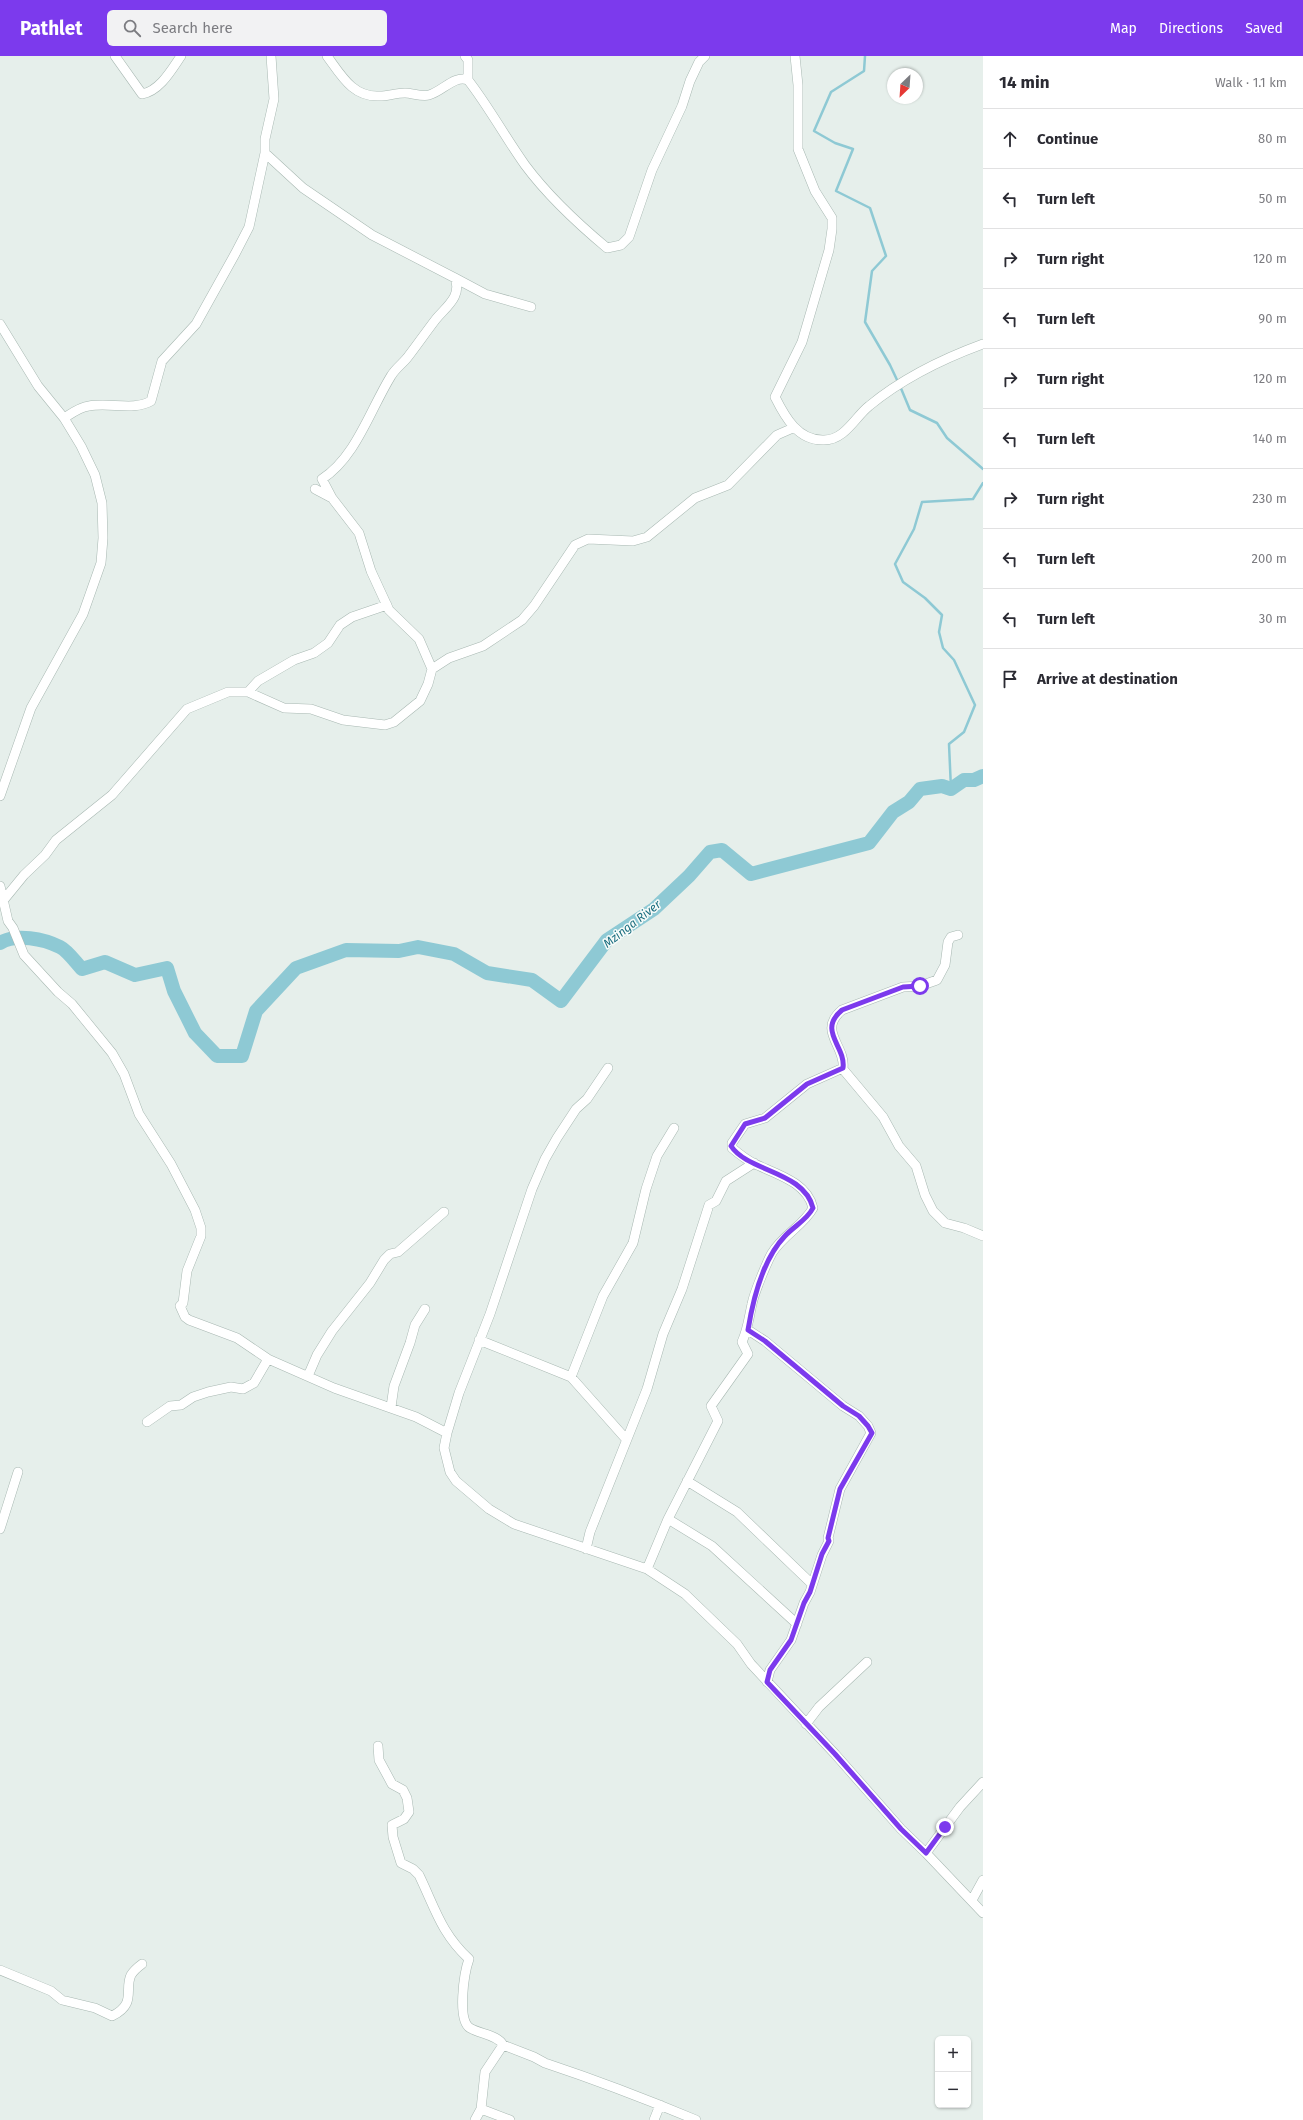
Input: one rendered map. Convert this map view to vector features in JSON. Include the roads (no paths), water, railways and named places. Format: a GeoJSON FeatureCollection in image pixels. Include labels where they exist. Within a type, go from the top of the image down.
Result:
{"type":"FeatureCollection","features":[{"type":"Feature","properties":{"kind":"street"},"geometry":{"type":"LineString","coordinates":[[115,56],[142,94],[150,91],[165,79],[181,56]]}},
{"type":"Feature","properties":{"kind":"street"},"geometry":{"type":"LineString","coordinates":[[64,418],[76,410],[88,406],[138,405],[151,401],[162,361],[196,324],[236,254],[249,227],[265,153],[264,139],[274,100],[271,56]]}},
{"type":"Feature","properties":{"kind":"street"},"geometry":{"type":"LineString","coordinates":[[326,56],[352,87],[360,94],[369,96],[406,93],[429,95],[456,80],[462,78],[468,80]]}},
{"type":"Feature","properties":{"kind":"street"},"geometry":{"type":"LineString","coordinates":[[465,56],[468,60],[468,80],[518,155],[545,190],[586,231],[607,248],[614,248],[625,242],[629,237],[652,170],[687,93],[690,81],[705,56]]}},
{"type":"Feature","properties":{"kind":"street"},"geometry":{"type":"LineString","coordinates":[[795,56],[798,85],[798,149],[815,191],[832,218],[832,229],[829,250],[802,342],[775,397],[786,420],[793,428],[809,437],[826,440],[850,427],[865,409],[892,389],[931,364],[983,344]]}},
{"type":"Feature","properties":{"kind":"street"},"geometry":{"type":"LineString","coordinates":[[265,153],[303,188],[372,235],[485,294],[531,307]]}},
{"type":"Feature","properties":{"kind":"street"},"geometry":{"type":"LineString","coordinates":[[2,902],[28,871],[45,855],[56,840],[112,795],[187,709],[228,692],[248,692],[284,708],[311,710],[343,720],[385,725],[394,722],[420,701],[428,684],[432,669],[419,639],[389,610],[371,571],[359,534],[332,498],[322,479],[335,470],[348,451],[392,374],[407,359],[455,296],[458,286],[455,278]]}},
{"type":"Feature","properties":{"kind":"street"},"geometry":{"type":"LineString","coordinates":[[0,324],[38,386],[64,418],[81,446],[95,475],[102,503],[101,563],[83,614],[31,708],[0,796]]}},
{"type":"Feature","properties":{"kind":"street"},"geometry":{"type":"LineString","coordinates":[[432,669],[449,658],[483,646],[522,620],[534,606],[575,545],[588,539],[627,541],[647,537],[696,498],[728,485],[777,435],[793,428]]}},
{"type":"Feature","properties":{"kind":"street"},"geometry":{"type":"LineString","coordinates":[[315,489],[332,498]]}},
{"type":"Feature","properties":{"kind":"street"},"geometry":{"type":"LineString","coordinates":[[248,692],[258,681],[294,660],[314,653],[328,643],[340,625],[352,617],[387,605]]}},
{"type":"Feature","properties":{"kind":"street"},"geometry":{"type":"LineString","coordinates":[[0,886],[2,902],[8,921],[13,928],[20,949],[44,978],[72,1004],[112,1053],[124,1074],[139,1114],[171,1164],[195,1210],[201,1228],[201,1236],[187,1272],[183,1302],[180,1306],[185,1317],[210,1329],[236,1338],[268,1359],[334,1388],[416,1417],[447,1433]]}},
{"type":"Feature","properties":{"kind":"street"},"geometry":{"type":"LineString","coordinates":[[958,935],[951,937],[948,942],[945,966],[937,980],[920,986],[903,987],[842,1010],[836,1016],[832,1026],[832,1035],[842,1060],[842,1068],[879,1112],[890,1128],[899,1146],[916,1166],[925,1195],[934,1211],[946,1223],[964,1228],[983,1236]]}},
{"type":"Feature","properties":{"kind":"street"},"geometry":{"type":"LineString","coordinates":[[608,1068],[587,1099],[576,1109],[556,1138],[532,1189],[480,1340],[459,1393],[447,1433],[444,1448],[450,1472],[464,1490],[489,1510],[514,1524],[647,1569],[685,1594],[737,1644],[751,1664],[901,1829],[972,1900],[983,1913]]}},
{"type":"Feature","properties":{"kind":"street"},"geometry":{"type":"LineString","coordinates":[[647,1569],[668,1519],[718,1421],[711,1406],[748,1354],[742,1342],[748,1330],[752,1302],[772,1253],[785,1236],[802,1221],[813,1208],[810,1198],[800,1187],[779,1174],[754,1163],[731,1146],[743,1126],[765,1118],[807,1084],[842,1068]]}},
{"type":"Feature","properties":{"kind":"street"},"geometry":{"type":"LineString","coordinates":[[571,1377],[603,1296],[633,1244],[646,1189],[657,1156],[674,1128]]}},
{"type":"Feature","properties":{"kind":"street"},"geometry":{"type":"LineString","coordinates":[[586,1549],[590,1532],[647,1388],[663,1334],[682,1289],[709,1205],[716,1201],[726,1181],[754,1163]]}},
{"type":"Feature","properties":{"kind":"street"},"geometry":{"type":"LineString","coordinates":[[308,1376],[317,1355],[332,1331],[370,1283],[384,1260],[390,1254],[398,1252],[444,1212]]}},
{"type":"Feature","properties":{"kind":"street"},"geometry":{"type":"LineString","coordinates":[[391,1407],[394,1386],[415,1325],[425,1309]]}},
{"type":"Feature","properties":{"kind":"street"},"geometry":{"type":"LineString","coordinates":[[748,1330],[765,1341],[843,1406],[859,1416],[872,1433],[840,1489],[828,1538],[829,1541],[822,1554],[798,1624],[791,1640],[770,1670],[767,1682]]}},
{"type":"Feature","properties":{"kind":"street"},"geometry":{"type":"LineString","coordinates":[[480,1340],[571,1377],[626,1439]]}},
{"type":"Feature","properties":{"kind":"street"},"geometry":{"type":"LineString","coordinates":[[147,1422],[170,1406],[181,1405],[193,1397],[231,1387],[243,1389],[254,1383],[268,1359]]}},
{"type":"Feature","properties":{"kind":"street"},"geometry":{"type":"LineString","coordinates":[[0,1530],[18,1472]]}},
{"type":"Feature","properties":{"kind":"street"},"geometry":{"type":"LineString","coordinates":[[687,1481],[737,1512],[812,1584]]}},
{"type":"Feature","properties":{"kind":"street"},"geometry":{"type":"LineString","coordinates":[[668,1519],[712,1546],[798,1624]]}},
{"type":"Feature","properties":{"kind":"street"},"geometry":{"type":"LineString","coordinates":[[806,1724],[820,1707],[867,1662]]}},
{"type":"Feature","properties":{"kind":"street"},"geometry":{"type":"LineString","coordinates":[[378,1746],[379,1760],[392,1784],[403,1790],[407,1798],[409,1812],[404,1819],[392,1825],[393,1837],[401,1863],[413,1869],[419,1875],[444,1931],[455,1946],[469,1960],[466,1970],[462,2012],[464,2021],[469,2028],[499,2040],[503,2045],[545,2063],[660,2105],[696,2120]]}},
{"type":"Feature","properties":{"kind":"street"},"geometry":{"type":"LineString","coordinates":[[926,1853],[960,1807],[983,1782]]}},
{"type":"Feature","properties":{"kind":"street"},"geometry":{"type":"LineString","coordinates":[[972,1900],[983,1880]]}},
{"type":"Feature","properties":{"kind":"street"},"geometry":{"type":"LineString","coordinates":[[0,1970],[51,1991],[62,2000],[95,2008],[112,2016],[122,2010],[129,1997],[130,1976],[134,1970],[142,1964]]}},
{"type":"Feature","properties":{"kind":"street"},"geometry":{"type":"LineString","coordinates":[[475,2120],[481,2109],[485,2072],[503,2045]]}},
{"type":"Feature","properties":{"kind":"street"},"geometry":{"type":"LineString","coordinates":[[654,2120],[660,2105]]}},
{"type":"Feature","properties":{"kind":"street"},"geometry":{"type":"LineString","coordinates":[[481,2109],[510,2120]]}},
{"type":"Feature","properties":{"kind":"waterway"},"geometry":{"type":"LineString","coordinates":[[865,56],[864,71],[831,92],[814,131],[835,143],[853,149],[836,191],[870,208],[886,256],[872,271],[865,322],[898,382]]}},
{"type":"Feature","properties":{"kind":"waterway"},"geometry":{"type":"LineString","coordinates":[[900,386],[910,410],[937,423],[947,438],[983,469]]}},
{"type":"Feature","properties":{"kind":"waterway"},"geometry":{"type":"LineString","coordinates":[[951,789],[949,744],[964,732],[975,705],[954,660],[943,648],[939,632],[942,615],[925,598],[903,582],[895,564],[914,529],[922,502],[973,499],[983,483]]}},
{"type":"Feature","properties":{"kind":"waterway","name":"Mzinga River"},"geometry":{"type":"LineString","coordinates":[[0,943],[14,938],[30,938],[53,944],[69,954],[82,969],[105,962],[135,975],[167,968],[174,991],[195,1033],[217,1056],[242,1056],[256,1011],[296,968],[346,950],[399,951],[418,947],[454,954],[487,973],[532,980],[561,1001],[607,940],[654,909],[689,876],[710,852],[722,850],[751,874],[869,843],[893,812],[909,802],[920,789],[942,786],[951,789],[964,780],[974,780],[983,776]]}}]}
